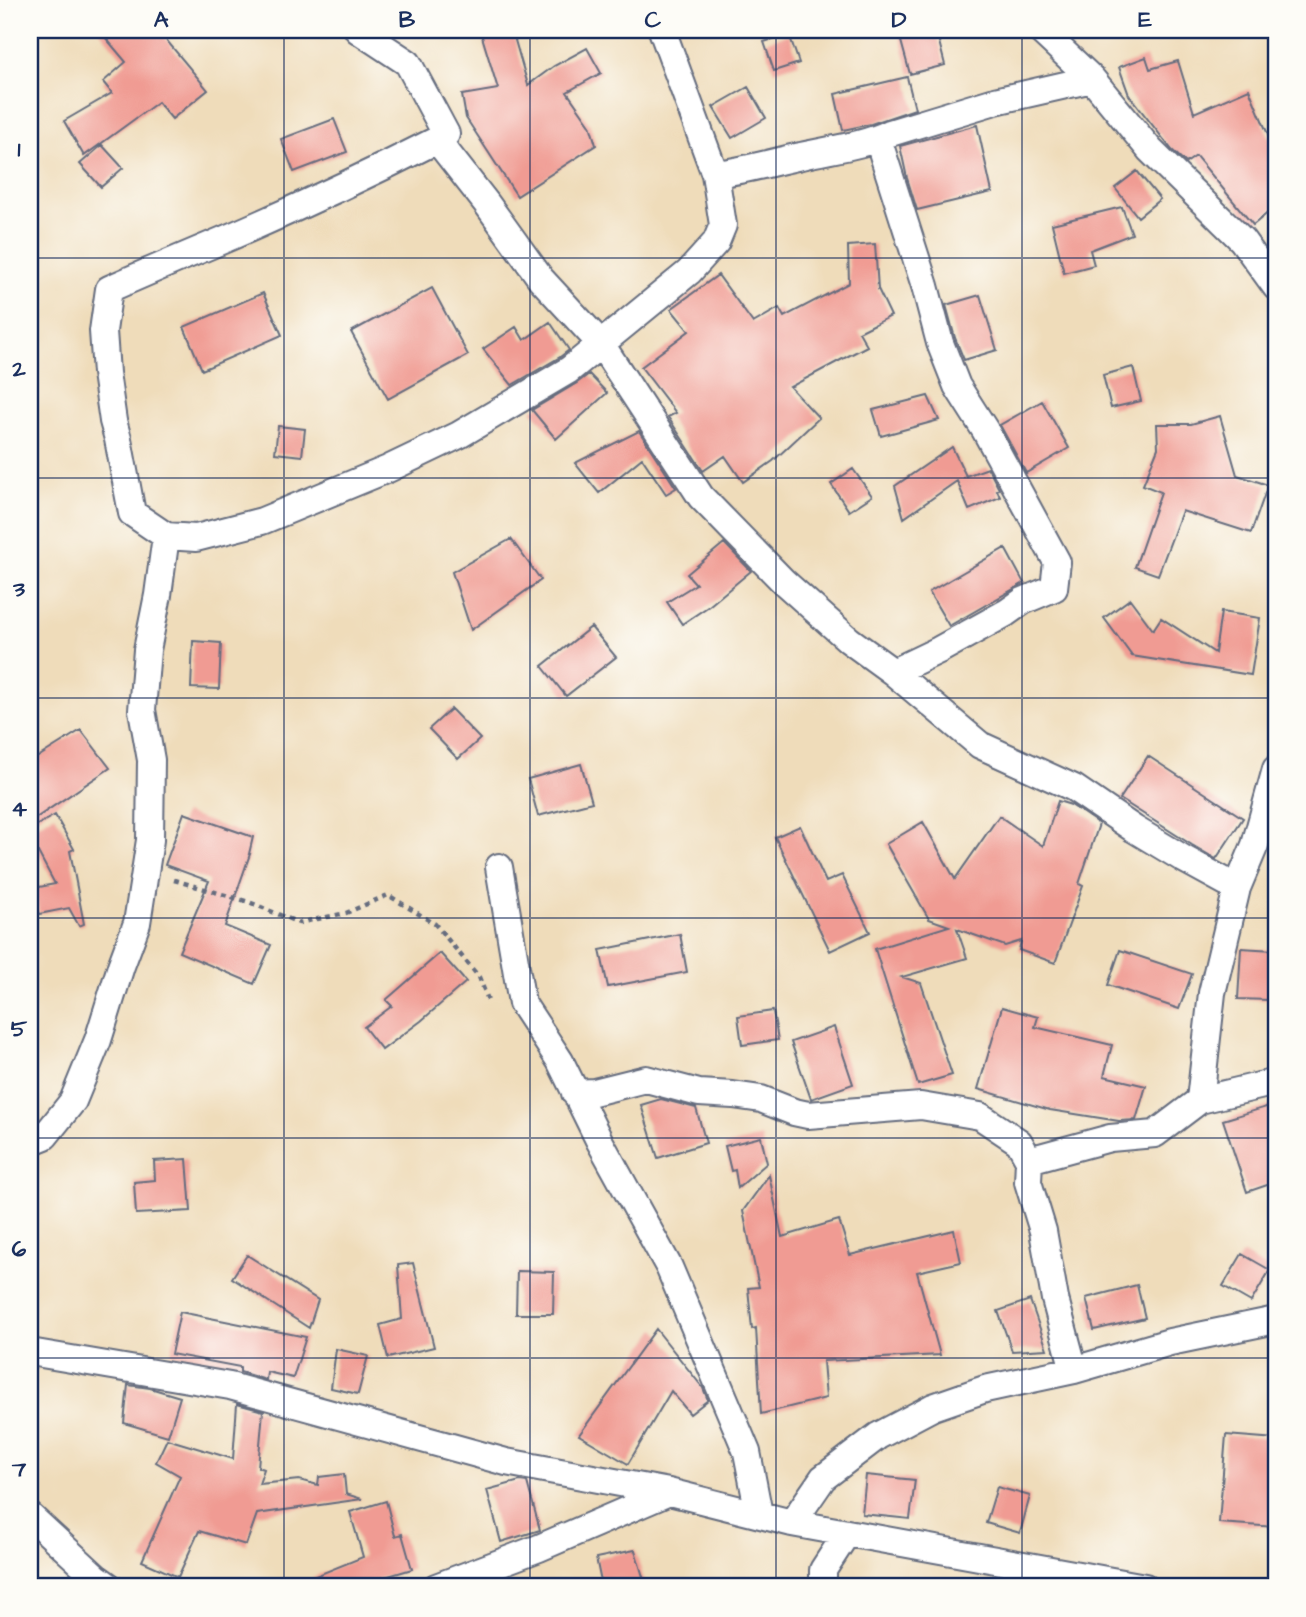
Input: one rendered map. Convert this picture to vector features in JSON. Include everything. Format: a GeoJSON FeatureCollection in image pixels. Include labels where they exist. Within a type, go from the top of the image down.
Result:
{"type":"FeatureCollection","features":[{"type":"Feature","properties":{"kind":"street"},"geometry":{"type":"LineString","coordinates":[[358,30],[408,62],[446,134],[382,168],[109,289],[103,331],[106,373],[132,513],[166,536],[196,538],[262,521],[388,469],[458,435],[569,370],[689,272],[716,242],[723,225],[715,174],[662,30]]}},
{"type":"Feature","properties":{"kind":"street"},"geometry":{"type":"LineString","coordinates":[[1040,30],[1092,79],[1150,150],[1242,240],[1276,287]]}},
{"type":"Feature","properties":{"kind":"street"},"geometry":{"type":"LineString","coordinates":[[715,174],[738,172],[878,139],[890,132],[995,101],[1092,79]]}},
{"type":"Feature","properties":{"kind":"street"},"geometry":{"type":"LineString","coordinates":[[878,139],[925,286],[940,343],[957,386],[985,430],[1057,562],[1054,588],[1023,601],[950,644],[893,672]]}},
{"type":"Feature","properties":{"kind":"street"},"geometry":{"type":"LineString","coordinates":[[436,140],[541,279],[601,344],[701,497],[784,582],[849,640],[893,672],[980,745],[1074,788],[1144,835],[1237,888]]}},
{"type":"Feature","properties":{"kind":"street"},"geometry":{"type":"LineString","coordinates":[[30,1142],[45,1136],[73,1101],[98,1040],[137,923],[150,840],[151,760],[142,710],[147,650],[166,536]]}},
{"type":"Feature","properties":{"kind":"street"},"geometry":{"type":"LineString","coordinates":[[1200,1100],[1212,993],[1237,888],[1266,849],[1276,769]]}},
{"type":"Feature","properties":{"kind":"street"},"geometry":{"type":"LineString","coordinates":[[499,867],[522,1003],[560,1061],[625,1188],[669,1266],[747,1452],[759,1514]]}},
{"type":"Feature","properties":{"kind":"street"},"geometry":{"type":"LineString","coordinates":[[575,1093],[594,1092],[646,1079],[699,1093],[761,1098],[808,1115],[921,1106],[980,1116],[1019,1142],[1029,1160],[1028,1182],[1043,1231],[1055,1299],[1074,1370]]}},
{"type":"Feature","properties":{"kind":"street"},"geometry":{"type":"LineString","coordinates":[[1029,1160],[1110,1138],[1155,1134],[1200,1100],[1276,1082]]}},
{"type":"Feature","properties":{"kind":"street"},"geometry":{"type":"LineString","coordinates":[[792,1523],[823,1478],[878,1436],[933,1407],[985,1389],[1074,1370],[1170,1342],[1276,1320]]}},
{"type":"Feature","properties":{"kind":"street"},"geometry":{"type":"LineString","coordinates":[[30,1352],[230,1386],[506,1462],[669,1492],[792,1523],[1145,1587]]}},
{"type":"Feature","properties":{"kind":"street"},"geometry":{"type":"LineString","coordinates":[[436,1587],[539,1548],[669,1492]]}},
{"type":"Feature","properties":{"kind":"street"},"geometry":{"type":"LineString","coordinates":[[30,1516],[110,1587]]}},
{"type":"Feature","properties":{"kind":"street"},"geometry":{"type":"LineString","coordinates":[[823,1587],[823,1570],[847,1533]]}},
{"type":"Feature","properties":{"kind":"path"},"geometry":{"type":"LineString","coordinates":[[150,840],[174,881],[249,902],[299,923],[346,913],[388,895],[435,924],[479,977],[492,1009]]}},
{"type":"Feature","properties":{"kind":"building"},"geometry":{"type":"Polygon","coordinates":[[[99,30],[158,30],[208,90],[172,119],[158,102],[84,156],[64,121],[112,93],[103,82],[126,62],[99,30]]]}},
{"type":"Feature","properties":{"kind":"building"},"geometry":{"type":"Polygon","coordinates":[[[480,30],[512,30],[528,85],[554,66],[587,48],[601,73],[567,92],[590,125],[596,145],[517,196],[466,118],[462,95],[498,89],[480,30]]]}},
{"type":"Feature","properties":{"kind":"building"},"geometry":{"type":"Polygon","coordinates":[[[898,30],[936,30],[945,65],[910,74],[898,30]]]}},
{"type":"Feature","properties":{"kind":"building"},"geometry":{"type":"Polygon","coordinates":[[[789,34],[799,63],[774,71],[764,42],[789,34]]]}},
{"type":"Feature","properties":{"kind":"building"},"geometry":{"type":"Polygon","coordinates":[[[1146,57],[1150,69],[1178,61],[1194,113],[1249,89],[1269,137],[1276,147],[1276,206],[1253,225],[1196,156],[1186,163],[1172,150],[1129,95],[1119,67],[1146,57]]]}},
{"type":"Feature","properties":{"kind":"building"},"geometry":{"type":"Polygon","coordinates":[[[907,77],[915,109],[843,130],[835,94],[907,77]]]}},
{"type":"Feature","properties":{"kind":"building"},"geometry":{"type":"Polygon","coordinates":[[[748,87],[766,118],[732,138],[713,107],[748,87]]]}},
{"type":"Feature","properties":{"kind":"building"},"geometry":{"type":"Polygon","coordinates":[[[334,119],[347,152],[294,172],[281,139],[334,119]]]}},
{"type":"Feature","properties":{"kind":"building"},"geometry":{"type":"Polygon","coordinates":[[[977,125],[992,192],[917,210],[900,146],[977,125]]]}},
{"type":"Feature","properties":{"kind":"building"},"geometry":{"type":"Polygon","coordinates":[[[102,145],[123,168],[101,187],[80,164],[102,145]]]}},
{"type":"Feature","properties":{"kind":"building"},"geometry":{"type":"Polygon","coordinates":[[[1137,171],[1160,199],[1138,217],[1115,188],[1137,171]]]}},
{"type":"Feature","properties":{"kind":"building"},"geometry":{"type":"Polygon","coordinates":[[[1122,207],[1132,234],[1090,250],[1094,265],[1064,273],[1052,224],[1122,207]]]}},
{"type":"Feature","properties":{"kind":"building"},"geometry":{"type":"Polygon","coordinates":[[[875,244],[878,289],[891,316],[859,332],[867,346],[790,387],[819,418],[773,461],[743,482],[725,456],[703,471],[668,417],[676,413],[641,367],[689,331],[671,309],[718,275],[753,323],[779,308],[784,317],[849,283],[848,246],[875,244]]]}},
{"type":"Feature","properties":{"kind":"building"},"geometry":{"type":"Polygon","coordinates":[[[432,288],[468,355],[388,399],[351,332],[432,288]]]}},
{"type":"Feature","properties":{"kind":"building"},"geometry":{"type":"Polygon","coordinates":[[[263,293],[282,335],[202,370],[184,327],[263,293]]]}},
{"type":"Feature","properties":{"kind":"building"},"geometry":{"type":"Polygon","coordinates":[[[980,295],[997,350],[964,360],[946,305],[980,295]]]}},
{"type":"Feature","properties":{"kind":"building"},"geometry":{"type":"Polygon","coordinates":[[[550,322],[569,350],[512,385],[483,349],[516,327],[524,340],[550,322]]]}},
{"type":"Feature","properties":{"kind":"building"},"geometry":{"type":"Polygon","coordinates":[[[1133,367],[1141,401],[1111,408],[1103,375],[1133,367]]]}},
{"type":"Feature","properties":{"kind":"building"},"geometry":{"type":"Polygon","coordinates":[[[589,374],[607,393],[556,439],[532,410],[589,374]]]}},
{"type":"Feature","properties":{"kind":"building"},"geometry":{"type":"Polygon","coordinates":[[[928,396],[939,420],[881,436],[873,410],[928,396]]]}},
{"type":"Feature","properties":{"kind":"building"},"geometry":{"type":"Polygon","coordinates":[[[1042,401],[1069,448],[1026,473],[1000,425],[1042,401]]]}},
{"type":"Feature","properties":{"kind":"building"},"geometry":{"type":"Polygon","coordinates":[[[1220,416],[1237,475],[1268,485],[1251,533],[1182,511],[1158,575],[1135,567],[1161,492],[1143,485],[1158,448],[1157,424],[1191,424],[1220,416]]]}},
{"type":"Feature","properties":{"kind":"building"},"geometry":{"type":"Polygon","coordinates":[[[278,426],[305,429],[302,456],[275,453],[278,426]]]}},
{"type":"Feature","properties":{"kind":"building"},"geometry":{"type":"Polygon","coordinates":[[[639,431],[676,488],[666,494],[642,458],[599,493],[575,463],[639,431]]]}},
{"type":"Feature","properties":{"kind":"building"},"geometry":{"type":"Polygon","coordinates":[[[952,447],[966,476],[988,468],[999,489],[997,490],[1000,497],[969,510],[957,481],[904,518],[895,486],[952,447]]]}},
{"type":"Feature","properties":{"kind":"building"},"geometry":{"type":"Polygon","coordinates":[[[853,469],[872,496],[849,511],[831,484],[853,469]]]}},
{"type":"Feature","properties":{"kind":"building"},"geometry":{"type":"Polygon","coordinates":[[[511,539],[541,580],[471,630],[452,572],[511,539]]]}},
{"type":"Feature","properties":{"kind":"building"},"geometry":{"type":"Polygon","coordinates":[[[724,543],[751,571],[709,606],[682,624],[667,602],[696,584],[687,574],[724,543]]]}},
{"type":"Feature","properties":{"kind":"building"},"geometry":{"type":"Polygon","coordinates":[[[1005,548],[1024,583],[949,626],[929,592],[1005,548]]]}},
{"type":"Feature","properties":{"kind":"building"},"geometry":{"type":"Polygon","coordinates":[[[1130,599],[1153,630],[1161,618],[1215,653],[1221,612],[1260,618],[1251,675],[1132,656],[1104,618],[1130,599]]]}},
{"type":"Feature","properties":{"kind":"building"},"geometry":{"type":"Polygon","coordinates":[[[591,627],[616,657],[566,696],[542,666],[591,627]]]}},
{"type":"Feature","properties":{"kind":"building"},"geometry":{"type":"Polygon","coordinates":[[[193,641],[221,643],[219,689],[191,688],[193,641]]]}},
{"type":"Feature","properties":{"kind":"building"},"geometry":{"type":"Polygon","coordinates":[[[451,709],[480,739],[458,759],[429,729],[451,709]]]}},
{"type":"Feature","properties":{"kind":"building"},"geometry":{"type":"Polygon","coordinates":[[[81,730],[110,768],[30,822],[30,762],[81,730]]]}},
{"type":"Feature","properties":{"kind":"building"},"geometry":{"type":"Polygon","coordinates":[[[1148,756],[1243,818],[1216,859],[1120,799],[1148,756]]]}},
{"type":"Feature","properties":{"kind":"building"},"geometry":{"type":"Polygon","coordinates":[[[581,764],[592,802],[538,816],[528,779],[581,764]]]}},
{"type":"Feature","properties":{"kind":"building"},"geometry":{"type":"Polygon","coordinates":[[[1058,801],[1071,805],[1099,824],[1079,884],[1083,886],[1055,963],[1019,950],[1021,941],[1005,946],[957,929],[967,958],[902,977],[921,983],[952,1075],[918,1085],[875,949],[949,926],[929,919],[886,844],[923,822],[955,879],[999,816],[1043,846],[1058,801]]]}},
{"type":"Feature","properties":{"kind":"building"},"geometry":{"type":"Polygon","coordinates":[[[184,813],[253,837],[250,854],[225,926],[271,945],[254,984],[179,952],[209,881],[165,865],[184,813]]]}},
{"type":"Feature","properties":{"kind":"building"},"geometry":{"type":"Polygon","coordinates":[[[55,815],[74,849],[70,851],[84,924],[79,926],[69,908],[39,914],[34,888],[55,884],[30,837],[30,829],[55,815]]]}},
{"type":"Feature","properties":{"kind":"building"},"geometry":{"type":"Polygon","coordinates":[[[800,826],[826,882],[842,875],[870,932],[830,951],[775,837],[800,826]]]}},
{"type":"Feature","properties":{"kind":"building"},"geometry":{"type":"Polygon","coordinates":[[[680,934],[687,972],[608,987],[600,950],[680,934]]]}},
{"type":"Feature","properties":{"kind":"building"},"geometry":{"type":"Polygon","coordinates":[[[1241,948],[1273,950],[1269,1000],[1238,999],[1241,948]]]}},
{"type":"Feature","properties":{"kind":"building"},"geometry":{"type":"Polygon","coordinates":[[[1120,950],[1192,974],[1179,1009],[1108,985],[1120,950]]]}},
{"type":"Feature","properties":{"kind":"building"},"geometry":{"type":"Polygon","coordinates":[[[440,953],[466,982],[382,1050],[364,1027],[392,1006],[386,1000],[440,953]]]}},
{"type":"Feature","properties":{"kind":"building"},"geometry":{"type":"Polygon","coordinates":[[[1002,1007],[1038,1017],[1035,1027],[1112,1045],[1104,1076],[1146,1086],[1136,1120],[1119,1121],[1050,1110],[978,1089],[1002,1007]]]}},
{"type":"Feature","properties":{"kind":"building"},"geometry":{"type":"Polygon","coordinates":[[[773,1011],[778,1040],[742,1045],[738,1016],[773,1011]]]}},
{"type":"Feature","properties":{"kind":"building"},"geometry":{"type":"Polygon","coordinates":[[[834,1027],[853,1084],[811,1099],[791,1042],[834,1027]]]}},
{"type":"Feature","properties":{"kind":"building"},"geometry":{"type":"Polygon","coordinates":[[[661,1099],[696,1108],[706,1143],[658,1158],[641,1105],[661,1099]]]}},
{"type":"Feature","properties":{"kind":"building"},"geometry":{"type":"Polygon","coordinates":[[[1276,1104],[1276,1182],[1247,1192],[1223,1120],[1276,1104]]]}},
{"type":"Feature","properties":{"kind":"building"},"geometry":{"type":"Polygon","coordinates":[[[761,1137],[767,1163],[738,1188],[735,1170],[731,1171],[725,1146],[761,1137]]]}},
{"type":"Feature","properties":{"kind":"building"},"geometry":{"type":"Polygon","coordinates":[[[187,1159],[191,1211],[136,1214],[134,1182],[155,1180],[154,1161],[187,1159]]]}},
{"type":"Feature","properties":{"kind":"building"},"geometry":{"type":"Polygon","coordinates":[[[769,1175],[782,1237],[839,1220],[850,1255],[954,1230],[961,1262],[917,1272],[940,1355],[823,1361],[826,1398],[761,1414],[756,1328],[752,1329],[748,1288],[759,1287],[743,1211],[769,1175]]]}},
{"type":"Feature","properties":{"kind":"building"},"geometry":{"type":"Polygon","coordinates":[[[1242,1254],[1270,1270],[1251,1302],[1223,1286],[1242,1254]]]}},
{"type":"Feature","properties":{"kind":"building"},"geometry":{"type":"Polygon","coordinates":[[[247,1255],[318,1300],[309,1328],[232,1278],[247,1255]]]}},
{"type":"Feature","properties":{"kind":"building"},"geometry":{"type":"Polygon","coordinates":[[[413,1263],[434,1347],[388,1358],[380,1325],[402,1319],[398,1265],[413,1263]]]}},
{"type":"Feature","properties":{"kind":"building"},"geometry":{"type":"Polygon","coordinates":[[[517,1271],[554,1272],[553,1314],[516,1314],[517,1271]]]}},
{"type":"Feature","properties":{"kind":"building"},"geometry":{"type":"Polygon","coordinates":[[[1137,1285],[1145,1318],[1094,1330],[1086,1298],[1137,1285]]]}},
{"type":"Feature","properties":{"kind":"building"},"geometry":{"type":"Polygon","coordinates":[[[1030,1300],[1047,1349],[1012,1351],[998,1311],[1030,1300]]]}},
{"type":"Feature","properties":{"kind":"building"},"geometry":{"type":"Polygon","coordinates":[[[180,1312],[306,1337],[293,1378],[267,1372],[266,1380],[240,1372],[240,1367],[171,1354],[180,1312]]]}},
{"type":"Feature","properties":{"kind":"building"},"geometry":{"type":"Polygon","coordinates":[[[656,1329],[703,1388],[708,1400],[690,1414],[671,1391],[628,1464],[579,1435],[656,1329]]]}},
{"type":"Feature","properties":{"kind":"building"},"geometry":{"type":"Polygon","coordinates":[[[336,1349],[368,1356],[358,1394],[331,1388],[336,1349]]]}},
{"type":"Feature","properties":{"kind":"building"},"geometry":{"type":"Polygon","coordinates":[[[128,1385],[180,1397],[168,1436],[124,1423],[128,1385]]]}},
{"type":"Feature","properties":{"kind":"building"},"geometry":{"type":"Polygon","coordinates":[[[237,1404],[263,1411],[258,1467],[264,1469],[259,1484],[299,1480],[318,1485],[319,1477],[344,1474],[346,1494],[362,1499],[257,1514],[246,1545],[199,1531],[178,1577],[142,1561],[180,1476],[156,1462],[167,1439],[233,1459],[237,1404]]]}},
{"type":"Feature","properties":{"kind":"building"},"geometry":{"type":"Polygon","coordinates":[[[1226,1435],[1276,1439],[1276,1527],[1219,1523],[1226,1435]]]}},
{"type":"Feature","properties":{"kind":"building"},"geometry":{"type":"Polygon","coordinates":[[[866,1475],[915,1480],[910,1519],[862,1514],[866,1475]]]}},
{"type":"Feature","properties":{"kind":"building"},"geometry":{"type":"Polygon","coordinates":[[[520,1481],[527,1482],[540,1530],[501,1542],[487,1490],[520,1481]]]}},
{"type":"Feature","properties":{"kind":"building"},"geometry":{"type":"Polygon","coordinates":[[[997,1487],[1030,1496],[1020,1533],[986,1523],[997,1487]]]}},
{"type":"Feature","properties":{"kind":"building"},"geometry":{"type":"Polygon","coordinates":[[[386,1501],[395,1536],[402,1534],[412,1569],[351,1587],[316,1587],[313,1577],[363,1557],[350,1512],[386,1501]]]}},
{"type":"Feature","properties":{"kind":"building"},"geometry":{"type":"Polygon","coordinates":[[[635,1550],[646,1587],[602,1587],[596,1558],[635,1550]]]}}]}
